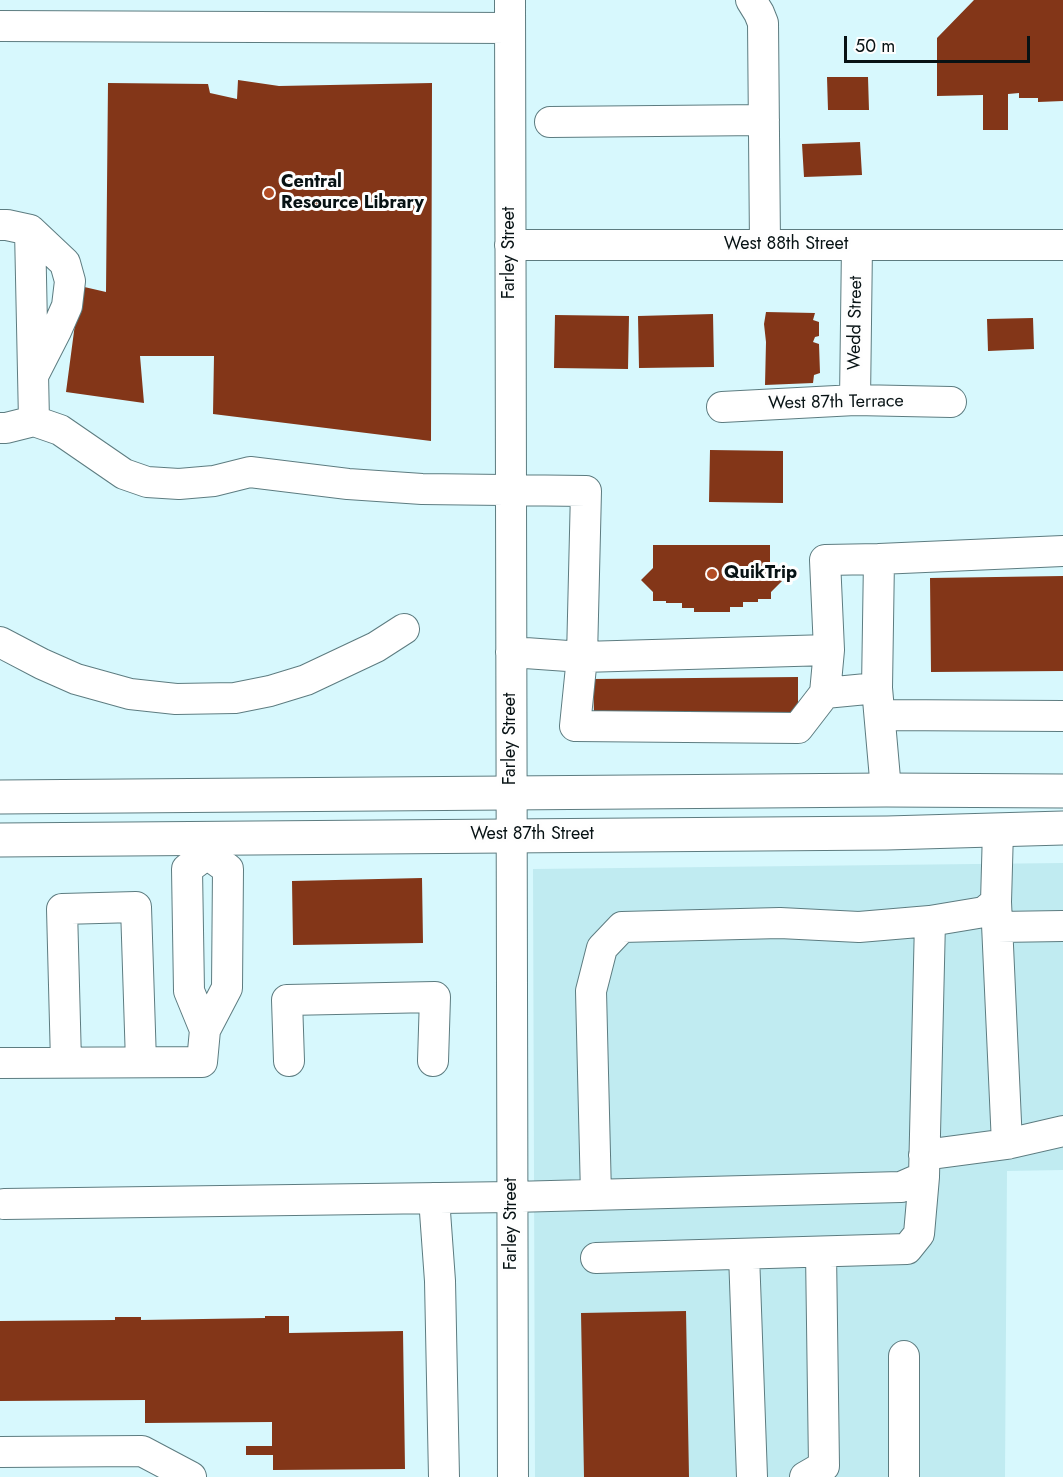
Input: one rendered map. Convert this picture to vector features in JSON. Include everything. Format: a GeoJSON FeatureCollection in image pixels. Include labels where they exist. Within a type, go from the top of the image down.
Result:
{"type":"FeatureCollection","features":[{"type":"Feature","properties":{"kind":"main road"},"geometry":{"type":"LineString","coordinates":[[0,797],[886,790],[1063,791]]}},
{"type":"Feature","properties":{"kind":"main road","name":"West 87th Street"},"geometry":{"type":"LineString","coordinates":[[0,840],[207,846],[511,836],[863,833],[1063,828]]}},
{"type":"Feature","properties":{"kind":"street"},"geometry":{"type":"LineString","coordinates":[[752,0],[763,23],[765,245]]}},
{"type":"Feature","properties":{"kind":"street"},"geometry":{"type":"LineString","coordinates":[[0,26],[510,14]]}},
{"type":"Feature","properties":{"kind":"street","name":"Farley Street"},"geometry":{"type":"LineString","coordinates":[[510,14],[513,1477]]}},
{"type":"Feature","properties":{"kind":"street"},"geometry":{"type":"LineString","coordinates":[[550,122],[764,120]]}},
{"type":"Feature","properties":{"kind":"street"},"geometry":{"type":"LineString","coordinates":[[0,225],[30,230],[65,263],[70,281],[67,306],[33,374]]}},
{"type":"Feature","properties":{"kind":"street"},"geometry":{"type":"LineString","coordinates":[[30,230],[34,421]]}},
{"type":"Feature","properties":{"kind":"street","name":"West 88th Street"},"geometry":{"type":"LineString","coordinates":[[510,245],[1063,245]]}},
{"type":"Feature","properties":{"kind":"street","name":"Wedd Street"},"geometry":{"type":"LineString","coordinates":[[855,400],[857,245]]}},
{"type":"Feature","properties":{"kind":"street","name":"West 87th Terrace"},"geometry":{"type":"LineString","coordinates":[[722,407],[855,400],[951,402]]}},
{"type":"Feature","properties":{"kind":"street"},"geometry":{"type":"LineString","coordinates":[[0,428],[34,421],[60,430],[124,474],[147,482],[179,484],[214,481],[250,472],[348,484],[422,489],[586,491],[582,657],[575,726],[798,728],[825,693],[829,650],[825,560],[1063,551]]}},
{"type":"Feature","properties":{"kind":"street"},"geometry":{"type":"LineString","coordinates":[[879,558],[879,702],[886,790]]}},
{"type":"Feature","properties":{"kind":"street"},"geometry":{"type":"LineString","coordinates":[[0,642],[76,679],[130,694],[176,699],[235,698],[270,691],[306,680],[376,647],[404,629]]}},
{"type":"Feature","properties":{"kind":"street"},"geometry":{"type":"LineString","coordinates":[[511,652],[582,657],[829,650]]}},
{"type":"Feature","properties":{"kind":"street"},"geometry":{"type":"LineString","coordinates":[[825,693],[879,702],[1063,716]]}},
{"type":"Feature","properties":{"kind":"street"},"geometry":{"type":"LineString","coordinates":[[998,830],[997,914],[1007,1144]]}},
{"type":"Feature","properties":{"kind":"street"},"geometry":{"type":"LineString","coordinates":[[2,1063],[202,1062],[205,1030],[227,988],[228,869],[207,846],[187,869],[189,992],[205,1030]]}},
{"type":"Feature","properties":{"kind":"street"},"geometry":{"type":"LineString","coordinates":[[66,1062],[62,909],[136,907],[141,1062]]}},
{"type":"Feature","properties":{"kind":"street"},"geometry":{"type":"LineString","coordinates":[[596,1195],[591,991],[602,948],[622,927],[780,923],[860,927],[930,921],[984,912],[1063,926]]}},
{"type":"Feature","properties":{"kind":"street"},"geometry":{"type":"LineString","coordinates":[[596,1258],[907,1249],[919,1234],[924,1166],[930,921]]}},
{"type":"Feature","properties":{"kind":"street"},"geometry":{"type":"LineString","coordinates":[[289,1061],[287,1000],[435,997],[433,1061]]}},
{"type":"Feature","properties":{"kind":"street"},"geometry":{"type":"LineString","coordinates":[[4,1204],[512,1197],[901,1187],[924,1166],[1063,1131]]}},
{"type":"Feature","properties":{"kind":"street"},"geometry":{"type":"LineString","coordinates":[[434,1198],[440,1281],[444,1477]]}},
{"type":"Feature","properties":{"kind":"street"},"geometry":{"type":"LineString","coordinates":[[805,1477],[824,1466],[821,1252]]}},
{"type":"Feature","properties":{"kind":"street"},"geometry":{"type":"LineString","coordinates":[[744,1254],[752,1477]]}},
{"type":"Feature","properties":{"kind":"street"},"geometry":{"type":"LineString","coordinates":[[904,1356],[904,1477]]}},
{"type":"Feature","properties":{"kind":"street"},"geometry":{"type":"LineString","coordinates":[[0,1452],[142,1451],[191,1477]]}},
{"type":"Feature","properties":{"kind":"shaded area"},"geometry":{"type":"Polygon","coordinates":[[[1063,863],[1063,1170],[1007,1171],[1005,1477],[535,1477],[533,869],[1063,863]]]}},
{"type":"Feature","properties":{"kind":"building"},"geometry":{"type":"Polygon","coordinates":[[[974,0],[1063,0],[1063,101],[1038,102],[1038,98],[1019,98],[1019,93],[1008,94],[1008,130],[983,130],[983,95],[937,96],[937,38],[974,0]]]}},
{"type":"Feature","properties":{"kind":"building"},"geometry":{"type":"Polygon","coordinates":[[[827,77],[868,77],[869,110],[828,110],[827,77]]]}},
{"type":"Feature","properties":{"kind":"building","name":"Central Resource Library"},"geometry":{"type":"Polygon","coordinates":[[[238,80],[279,86],[432,83],[431,441],[213,414],[214,356],[140,356],[144,403],[66,392],[80,286],[106,292],[108,83],[208,84],[210,93],[237,99],[238,80]]]}},
{"type":"Feature","properties":{"kind":"building"},"geometry":{"type":"Polygon","coordinates":[[[860,142],[862,175],[804,177],[802,144],[860,142]]]}},
{"type":"Feature","properties":{"kind":"building"},"geometry":{"type":"Polygon","coordinates":[[[766,312],[815,313],[813,320],[819,322],[819,336],[815,337],[813,342],[819,344],[820,373],[814,375],[813,383],[765,385],[764,324],[766,312]]]}},
{"type":"Feature","properties":{"kind":"building"},"geometry":{"type":"Polygon","coordinates":[[[713,314],[714,367],[639,368],[638,316],[713,314]]]}},
{"type":"Feature","properties":{"kind":"building"},"geometry":{"type":"Polygon","coordinates":[[[555,315],[629,316],[628,369],[554,368],[555,315]]]}},
{"type":"Feature","properties":{"kind":"building"},"geometry":{"type":"Polygon","coordinates":[[[1033,318],[1034,349],[988,351],[987,319],[1033,318]]]}},
{"type":"Feature","properties":{"kind":"building"},"geometry":{"type":"Polygon","coordinates":[[[710,450],[783,451],[783,503],[709,502],[710,450]]]}},
{"type":"Feature","properties":{"kind":"building","name":"QuikTrip"},"geometry":{"type":"Polygon","coordinates":[[[653,545],[770,545],[770,567],[783,580],[771,592],[771,599],[743,602],[743,607],[730,607],[730,612],[694,612],[694,608],[682,608],[682,603],[653,601],[653,592],[641,580],[653,568],[653,545]]]}},
{"type":"Feature","properties":{"kind":"building"},"geometry":{"type":"Polygon","coordinates":[[[1063,576],[1063,671],[931,672],[930,578],[1063,576]]]}},
{"type":"Feature","properties":{"kind":"building"},"geometry":{"type":"Polygon","coordinates":[[[798,677],[798,713],[594,714],[593,679],[798,677]]]}},
{"type":"Feature","properties":{"kind":"building"},"geometry":{"type":"Polygon","coordinates":[[[422,878],[423,943],[293,945],[292,881],[422,878]]]}},
{"type":"Feature","properties":{"kind":"building"},"geometry":{"type":"Polygon","coordinates":[[[686,1311],[689,1477],[584,1477],[581,1313],[686,1311]]]}},
{"type":"Feature","properties":{"kind":"building"},"geometry":{"type":"Polygon","coordinates":[[[265,1316],[289,1316],[289,1333],[403,1331],[405,1469],[273,1470],[273,1455],[246,1455],[246,1446],[272,1446],[272,1422],[145,1423],[145,1400],[0,1401],[0,1321],[115,1320],[115,1317],[141,1317],[141,1320],[265,1318],[265,1316]]]}},
{"type":"Feature","properties":{"kind":"place","name":"Central Resource Library"},"geometry":{"type":"Point","coordinates":[269,193]}},
{"type":"Feature","properties":{"kind":"place","name":"QuikTrip"},"geometry":{"type":"Point","coordinates":[712,574]}}]}
